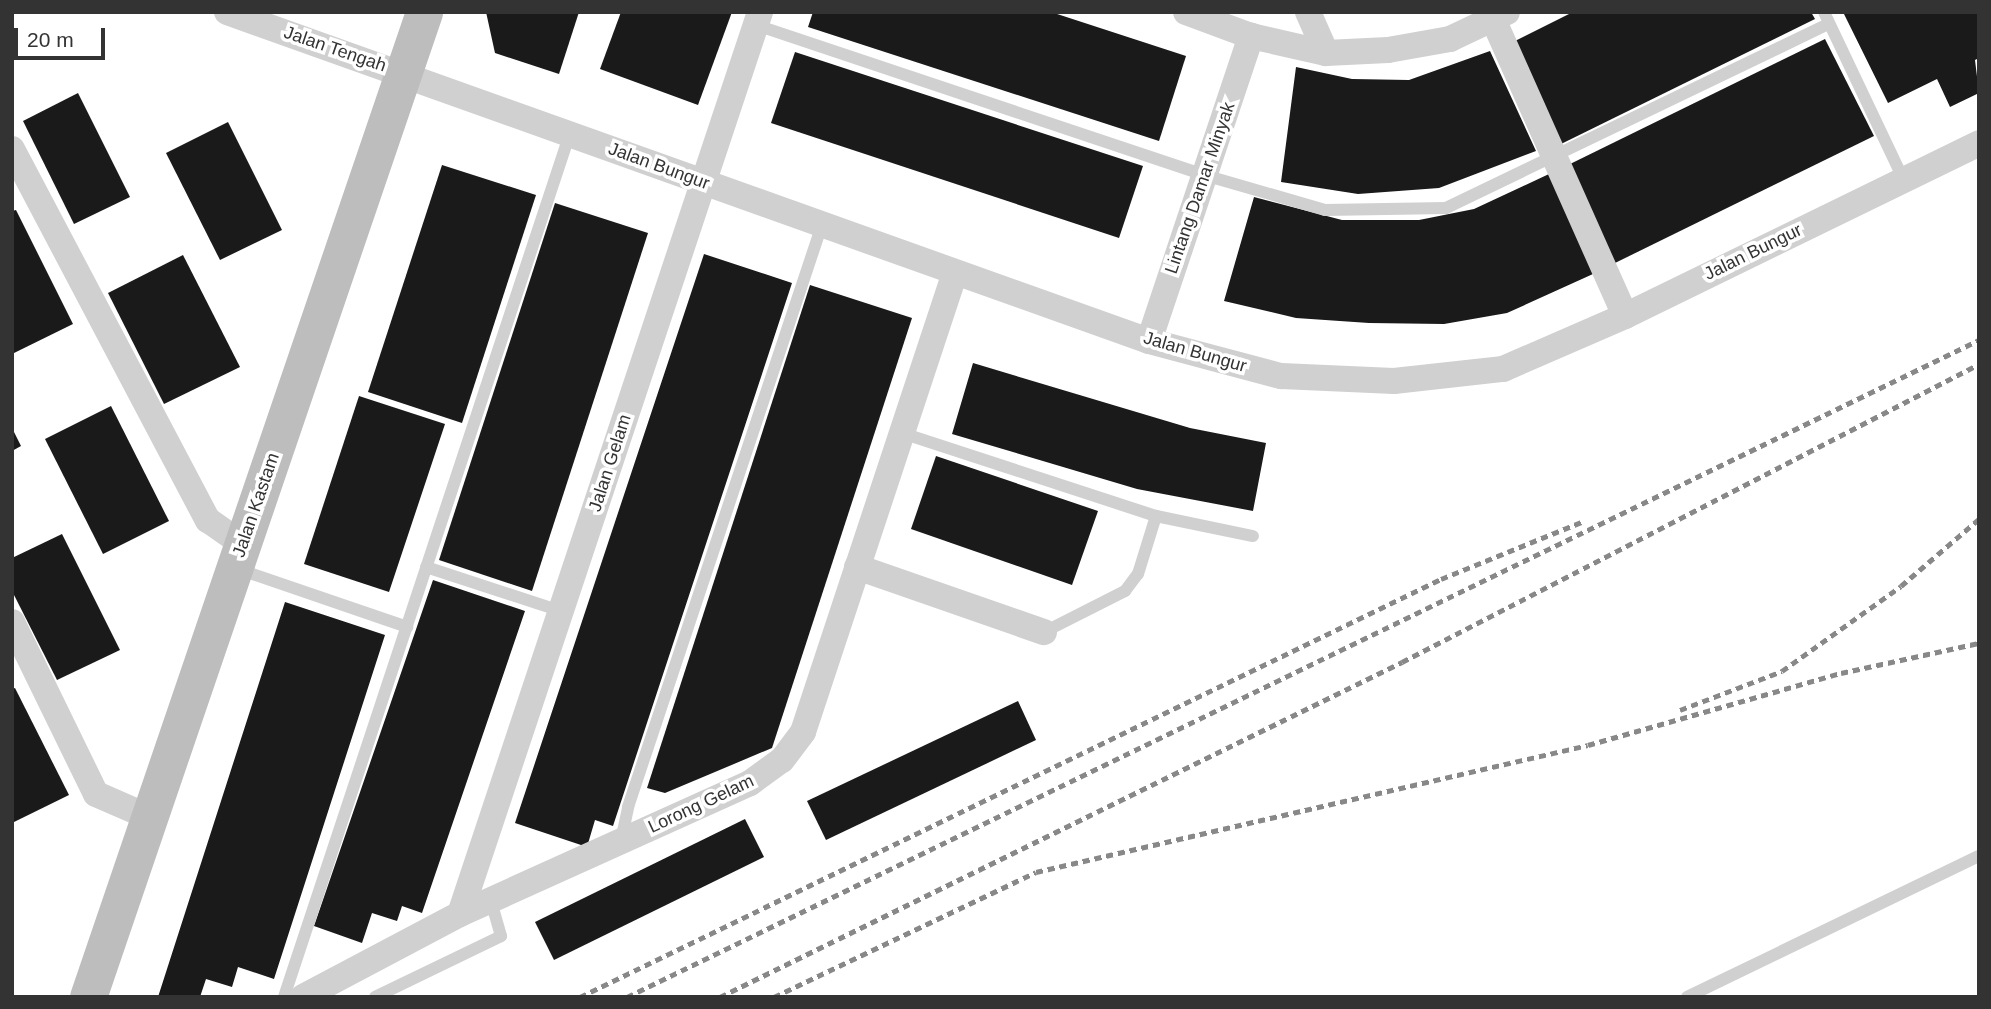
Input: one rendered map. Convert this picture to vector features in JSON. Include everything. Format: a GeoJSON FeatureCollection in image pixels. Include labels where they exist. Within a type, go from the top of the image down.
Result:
{"type":"FeatureCollection","features":[{"type":"Feature","properties":{"kind":"street","name":"Jalan Tengah"},"geometry":{"type":"LineString","coordinates":[[227,12],[404,72]]}},
{"type":"Feature","properties":{"kind":"street","name":"Jalan Kastam"},"geometry":{"type":"LineString","coordinates":[[88,997],[424,12]]}},
{"type":"Feature","properties":{"kind":"street"},"geometry":{"type":"LineString","coordinates":[[1186,12],[1251,36],[1326,53],[1388,50],[1450,39],[1500,16],[1556,159],[1625,316]]}},
{"type":"Feature","properties":{"kind":"street"},"geometry":{"type":"LineString","coordinates":[[1308,12],[1326,53]]}},
{"type":"Feature","properties":{"kind":"street","name":"Jalan Gelam"},"geometry":{"type":"LineString","coordinates":[[460,914],[758,19]]}},
{"type":"Feature","properties":{"kind":"street","name":"Lintang Damar Minyak"},"geometry":{"type":"LineString","coordinates":[[1149,341],[1251,36]]}},
{"type":"Feature","properties":{"kind":"street","name":"Jalan Bungur"},"geometry":{"type":"LineString","coordinates":[[404,72],[955,274],[1149,341],[1281,376],[1394,381],[1503,369],[1625,316],[1979,143]]}},
{"type":"Feature","properties":{"kind":"street"},"geometry":{"type":"LineString","coordinates":[[12,149],[208,520],[238,556]]}},
{"type":"Feature","properties":{"kind":"street","name":"Lorong Gelam"},"geometry":{"type":"LineString","coordinates":[[303,997],[460,914],[750,783],[782,760],[803,733],[955,274]]}},
{"type":"Feature","properties":{"kind":"street"},"geometry":{"type":"LineString","coordinates":[[857,568],[1044,632]]}},
{"type":"Feature","properties":{"kind":"street"},"geometry":{"type":"LineString","coordinates":[[12,622],[96,794],[149,817]]}},
{"type":"Feature","properties":{"kind":"lane"},"geometry":{"type":"LineString","coordinates":[[758,19],[1204,175],[1325,210],[1446,208],[1556,159],[1826,18],[1903,178]]}},
{"type":"Feature","properties":{"kind":"lane"},"geometry":{"type":"LineString","coordinates":[[284,997],[570,133]]}},
{"type":"Feature","properties":{"kind":"lane"},"geometry":{"type":"LineString","coordinates":[[621,841],[628,807],[822,225]]}},
{"type":"Feature","properties":{"kind":"lane"},"geometry":{"type":"LineString","coordinates":[[902,433],[1156,516],[1253,536]]}},
{"type":"Feature","properties":{"kind":"lane"},"geometry":{"type":"LineString","coordinates":[[1044,632],[1125,591],[1138,574],[1156,516]]}},
{"type":"Feature","properties":{"kind":"lane"},"geometry":{"type":"LineString","coordinates":[[238,556],[407,627]]}},
{"type":"Feature","properties":{"kind":"lane"},"geometry":{"type":"LineString","coordinates":[[426,567],[561,611]]}},
{"type":"Feature","properties":{"kind":"lane"},"geometry":{"type":"LineString","coordinates":[[1687,997],[1979,856]]}},
{"type":"Feature","properties":{"kind":"lane"},"geometry":{"type":"LineString","coordinates":[[375,997],[501,936],[491,900]]}},
{"type":"Feature","properties":{"kind":"building"},"geometry":{"type":"Polygon","coordinates":[[[486,12],[579,12],[559,74],[495,53],[486,12]]]}},
{"type":"Feature","properties":{"kind":"building"},"geometry":{"type":"Polygon","coordinates":[[[621,12],[732,12],[698,105],[600,69],[621,12]]]}},
{"type":"Feature","properties":{"kind":"building"},"geometry":{"type":"Polygon","coordinates":[[[813,12],[1051,12],[1186,56],[1159,141],[808,27],[813,12]]]}},
{"type":"Feature","properties":{"kind":"building"},"geometry":{"type":"Polygon","coordinates":[[[1573,12],[1811,12],[1815,19],[1559,145],[1509,44],[1573,12]]]}},
{"type":"Feature","properties":{"kind":"building"},"geometry":{"type":"Polygon","coordinates":[[[1843,12],[1979,12],[1979,58],[1975,60],[1979,93],[1950,107],[1937,79],[1888,103],[1843,12]]]}},
{"type":"Feature","properties":{"kind":"building"},"geometry":{"type":"Polygon","coordinates":[[[1825,39],[1874,136],[1615,263],[1566,166],[1825,39]]]}},
{"type":"Feature","properties":{"kind":"building"},"geometry":{"type":"Polygon","coordinates":[[[1490,51],[1536,151],[1439,188],[1358,194],[1281,182],[1296,67],[1352,79],[1409,80],[1490,51]]]}},
{"type":"Feature","properties":{"kind":"building"},"geometry":{"type":"Polygon","coordinates":[[[795,52],[1143,166],[1119,238],[771,123],[795,52]]]}},
{"type":"Feature","properties":{"kind":"building"},"geometry":{"type":"Polygon","coordinates":[[[78,93],[130,197],[74,224],[23,121],[78,93]]]}},
{"type":"Feature","properties":{"kind":"building"},"geometry":{"type":"Polygon","coordinates":[[[228,122],[282,230],[220,260],[166,153],[228,122]]]}},
{"type":"Feature","properties":{"kind":"building"},"geometry":{"type":"Polygon","coordinates":[[[442,165],[536,195],[462,423],[368,392],[442,165]]]}},
{"type":"Feature","properties":{"kind":"building"},"geometry":{"type":"Polygon","coordinates":[[[1549,174],[1593,274],[1507,313],[1444,324],[1369,323],[1296,318],[1224,301],[1254,197],[1342,220],[1419,220],[1474,209],[1549,174]]]}},
{"type":"Feature","properties":{"kind":"building"},"geometry":{"type":"Polygon","coordinates":[[[555,203],[648,233],[532,591],[439,560],[555,203]]]}},
{"type":"Feature","properties":{"kind":"building"},"geometry":{"type":"Polygon","coordinates":[[[16,210],[73,324],[12,354],[12,211],[16,210]]]}},
{"type":"Feature","properties":{"kind":"building"},"geometry":{"type":"Polygon","coordinates":[[[704,254],[792,283],[613,826],[595,820],[587,847],[515,823],[704,254]]]}},
{"type":"Feature","properties":{"kind":"building"},"geometry":{"type":"Polygon","coordinates":[[[183,255],[240,367],[164,404],[108,293],[183,255]]]}},
{"type":"Feature","properties":{"kind":"building"},"geometry":{"type":"Polygon","coordinates":[[[810,285],[912,318],[772,748],[665,793],[647,788],[810,285]]]}},
{"type":"Feature","properties":{"kind":"building"},"geometry":{"type":"Polygon","coordinates":[[[973,363],[1190,428],[1266,443],[1253,511],[1137,489],[952,434],[973,363]]]}},
{"type":"Feature","properties":{"kind":"building"},"geometry":{"type":"Polygon","coordinates":[[[359,396],[445,424],[389,592],[304,564],[359,396]]]}},
{"type":"Feature","properties":{"kind":"building"},"geometry":{"type":"Polygon","coordinates":[[[111,406],[169,521],[103,554],[45,439],[111,406]]]}},
{"type":"Feature","properties":{"kind":"building"},"geometry":{"type":"Polygon","coordinates":[[[12,428],[21,446],[12,451],[12,428]]]}},
{"type":"Feature","properties":{"kind":"building"},"geometry":{"type":"Polygon","coordinates":[[[936,456],[1098,511],[1072,585],[911,529],[936,456]]]}},
{"type":"Feature","properties":{"kind":"building"},"geometry":{"type":"Polygon","coordinates":[[[62,534],[120,650],[57,680],[12,591],[12,558],[62,534]]]}},
{"type":"Feature","properties":{"kind":"building"},"geometry":{"type":"Polygon","coordinates":[[[433,580],[525,611],[422,913],[402,906],[397,921],[372,913],[362,943],[314,926],[433,580]]]}},
{"type":"Feature","properties":{"kind":"building"},"geometry":{"type":"Polygon","coordinates":[[[285,602],[385,635],[274,979],[238,967],[232,987],[206,979],[200,997],[158,997],[285,602]]]}},
{"type":"Feature","properties":{"kind":"building"},"geometry":{"type":"Polygon","coordinates":[[[15,688],[69,795],[12,823],[12,689],[15,688]]]}},
{"type":"Feature","properties":{"kind":"building"},"geometry":{"type":"Polygon","coordinates":[[[1018,701],[1036,740],[826,840],[807,801],[1018,701]]]}},
{"type":"Feature","properties":{"kind":"building"},"geometry":{"type":"Polygon","coordinates":[[[745,819],[764,857],[554,960],[535,922],[745,819]]]}},
{"type":"Feature","properties":{"kind":"railway"},"geometry":{"type":"LineString","coordinates":[[627,997],[1979,340]]}},
{"type":"Feature","properties":{"kind":"railway"},"geometry":{"type":"LineString","coordinates":[[720,997],[1402,662],[1979,364]]}},
{"type":"Feature","properties":{"kind":"railway"},"geometry":{"type":"LineString","coordinates":[[1680,710],[1782,671],[1901,586],[1979,519]]}},
{"type":"Feature","properties":{"kind":"railway"},"geometry":{"type":"LineString","coordinates":[[580,997],[1441,579],[1584,521]]}},
{"type":"Feature","properties":{"kind":"railway"},"geometry":{"type":"LineString","coordinates":[[774,997],[1036,872],[1588,745],[1841,673],[1979,643]]}}]}
